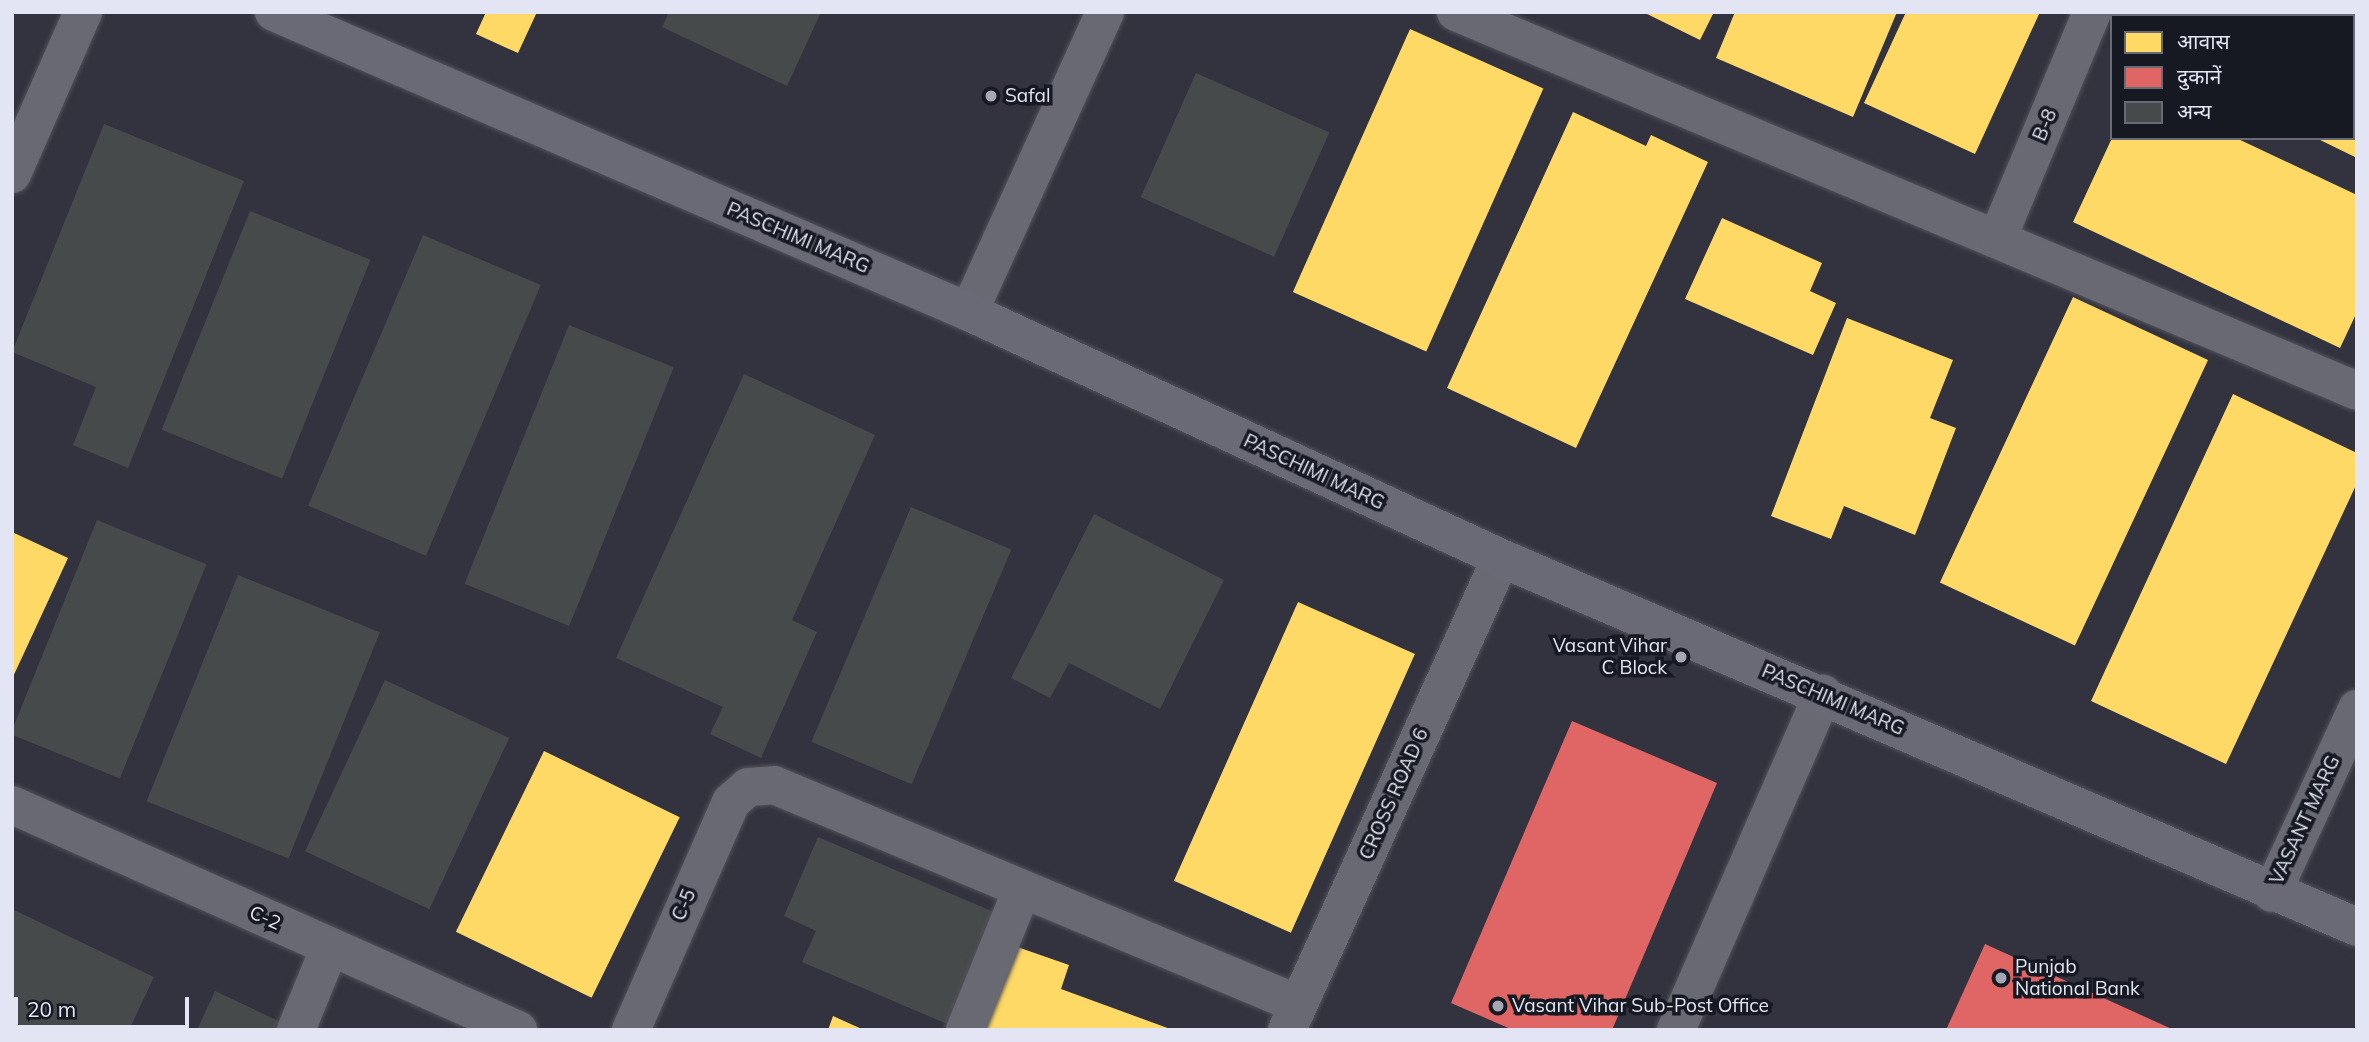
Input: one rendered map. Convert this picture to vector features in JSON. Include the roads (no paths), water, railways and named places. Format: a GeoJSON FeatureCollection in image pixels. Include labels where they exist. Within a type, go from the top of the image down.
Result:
{"type":"FeatureCollection","features":[{"type":"Feature","properties":{"kind":"main road","name":"PASCHIMI MARG"},"geometry":{"type":"LineString","coordinates":[[274,12],[969,312],[1501,558],[1823,694],[2272,893],[2357,927]]}},
{"type":"Feature","properties":{"kind":"street"},"geometry":{"type":"LineString","coordinates":[[12,174],[83,12]]}},
{"type":"Feature","properties":{"kind":"street"},"geometry":{"type":"LineString","coordinates":[[969,312],[1105,12]]}},
{"type":"Feature","properties":{"kind":"street"},"geometry":{"type":"LineString","coordinates":[[1456,12],[1998,237],[2357,391]]}},
{"type":"Feature","properties":{"kind":"street","name":"B-8"},"geometry":{"type":"LineString","coordinates":[[1998,237],[2092,12]]}},
{"type":"Feature","properties":{"kind":"street","name":"CROSS ROAD 6"},"geometry":{"type":"LineString","coordinates":[[1293,1017],[1501,558]]}},
{"type":"Feature","properties":{"kind":"street"},"geometry":{"type":"LineString","coordinates":[[1676,1030],[1823,694]]}},
{"type":"Feature","properties":{"kind":"street","name":"VASANT MARG"},"geometry":{"type":"LineString","coordinates":[[2272,893],[2357,709]]}},
{"type":"Feature","properties":{"kind":"street","name":"C-5"},"geometry":{"type":"LineString","coordinates":[[631,1030],[704,856],[731,802],[748,787],[774,785],[1021,892]]}},
{"type":"Feature","properties":{"kind":"street","name":"C-2"},"geometry":{"type":"LineString","coordinates":[[12,805],[518,1030]]}},
{"type":"Feature","properties":{"kind":"street"},"geometry":{"type":"LineString","coordinates":[[965,1030],[1021,892],[1293,1017]]}},
{"type":"Feature","properties":{"kind":"street"},"geometry":{"type":"LineString","coordinates":[[296,1030],[330,947]]}},
{"type":"Feature","properties":{"kind":"place","name":"Safal"},"geometry":{"type":"Point","coordinates":[991,96]}},
{"type":"Feature","properties":{"kind":"place","name":"Vasant Vihar C Block"},"geometry":{"type":"Point","coordinates":[1681,657]}},
{"type":"Feature","properties":{"kind":"place","name":"Punjab National Bank"},"geometry":{"type":"Point","coordinates":[2001,978]}},
{"type":"Feature","properties":{"kind":"place","name":"Vasant Vihar Sub-Post Office"},"geometry":{"type":"Point","coordinates":[1498,1006]}}]}
